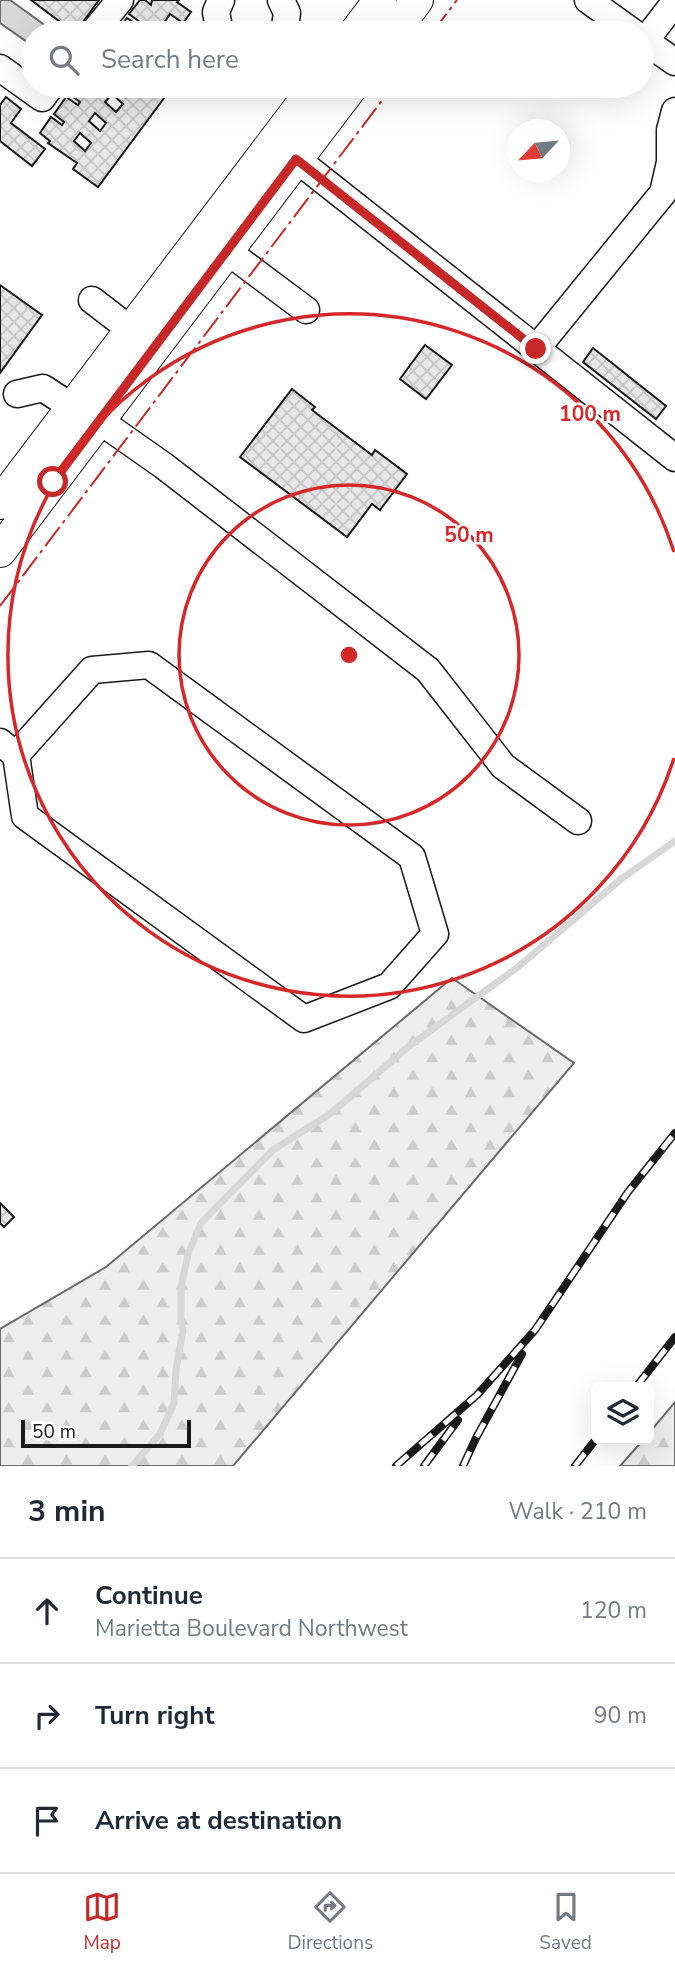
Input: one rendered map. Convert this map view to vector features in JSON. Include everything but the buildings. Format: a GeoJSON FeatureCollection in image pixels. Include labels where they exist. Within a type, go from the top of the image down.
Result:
{"type":"FeatureCollection","features":[{"type":"Feature","properties":{"kind":"main road"},"geometry":{"type":"LineString","coordinates":[[364,21],[380,0]]}},
{"type":"Feature","properties":{"kind":"main road"},"geometry":{"type":"LineString","coordinates":[[401,21],[417,0]]}},
{"type":"Feature","properties":{"kind":"main road"},"geometry":{"type":"LineString","coordinates":[[0,503],[86,414],[227,251],[285,150],[310,98]]}},
{"type":"Feature","properties":{"kind":"main road"},"geometry":{"type":"LineString","coordinates":[[0,551],[86,414],[131,330],[285,150],[339,98]]}},
{"type":"Feature","properties":{"kind":"street"},"geometry":{"type":"LineString","coordinates":[[103,21],[120,0]]}},
{"type":"Feature","properties":{"kind":"street"},"geometry":{"type":"LineString","coordinates":[[218,21],[216,12],[221,0]]}},
{"type":"Feature","properties":{"kind":"street"},"geometry":{"type":"LineString","coordinates":[[281,0],[287,13],[286,21]]}},
{"type":"Feature","properties":{"kind":"street"},"geometry":{"type":"LineString","coordinates":[[588,0],[617,21]]}},
{"type":"Feature","properties":{"kind":"street"},"geometry":{"type":"LineString","coordinates":[[654,24],[675,2]]}},
{"type":"Feature","properties":{"kind":"street"},"geometry":{"type":"LineString","coordinates":[[654,48],[675,62]]}},
{"type":"Feature","properties":{"kind":"street"},"geometry":{"type":"LineString","coordinates":[[0,68],[21,83]]}},
{"type":"Feature","properties":{"kind":"street"},"geometry":{"type":"LineString","coordinates":[[536,349],[663,193],[670,162],[670,130],[675,111]]}},
{"type":"Feature","properties":{"kind":"street"},"geometry":{"type":"LineString","coordinates":[[285,150],[675,458]]}},
{"type":"Feature","properties":{"kind":"street"},"geometry":{"type":"LineString","coordinates":[[227,251],[306,310]]}},
{"type":"Feature","properties":{"kind":"street"},"geometry":{"type":"LineString","coordinates":[[92,300],[131,330]]}},
{"type":"Feature","properties":{"kind":"street"},"geometry":{"type":"LineString","coordinates":[[17,394],[43,388],[175,474],[428,670],[503,766],[578,821]]}},
{"type":"Feature","properties":{"kind":"street"},"geometry":{"type":"LineString","coordinates":[[149,665],[412,857],[435,933],[389,986],[304,1019],[25,817],[8,748],[92,670],[149,665]]}},
{"type":"Feature","properties":{"kind":"green space"},"geometry":{"type":"Polygon","coordinates":[[[452,978],[574,1063],[233,1466],[0,1466],[0,1329],[106,1267],[452,978]]]}},
{"type":"Feature","properties":{"kind":"green space"},"geometry":{"type":"Polygon","coordinates":[[[675,1402],[675,1466],[620,1466],[639,1445],[654,1445],[654,1427],[675,1402]]]}},
{"type":"Feature","properties":{"kind":"shaded area"},"geometry":{"type":"Polygon","coordinates":[[[0,0],[10,0],[39,21],[21,21],[21,38],[0,23],[0,0]]]}},
{"type":"Feature","properties":{"kind":"waterway"},"geometry":{"type":"LineString","coordinates":[[132,1466],[160,1434],[174,1403],[176,1369],[183,1331],[181,1287],[188,1254],[201,1223],[273,1150],[330,1114],[408,1047],[518,967],[621,879],[675,841]]}},
{"type":"Feature","properties":{"kind":"railway"},"geometry":{"type":"LineString","coordinates":[[396,1466],[477,1395],[535,1330],[628,1192],[675,1133]]}},
{"type":"Feature","properties":{"kind":"railway"},"geometry":{"type":"LineString","coordinates":[[640,1382],[675,1337]]}},
{"type":"Feature","properties":{"kind":"railway"},"geometry":{"type":"LineString","coordinates":[[463,1466],[522,1354]]}},
{"type":"Feature","properties":{"kind":"railway"},"geometry":{"type":"LineString","coordinates":[[424,1466],[458,1420]]}},
{"type":"Feature","properties":{"kind":"railway"},"geometry":{"type":"LineString","coordinates":[[575,1466],[591,1445]]}},
{"type":"Feature","properties":{"kind":"power"},"geometry":{"type":"LineString","coordinates":[[441,21],[457,0]]}},
{"type":"Feature","properties":{"kind":"power"},"geometry":{"type":"LineString","coordinates":[[0,606],[384,98]]}},
{"type":"Feature","properties":{"kind":"route"},"geometry":{"type":"LineString","coordinates":[[53,482],[296,159],[536,349]]}}]}
